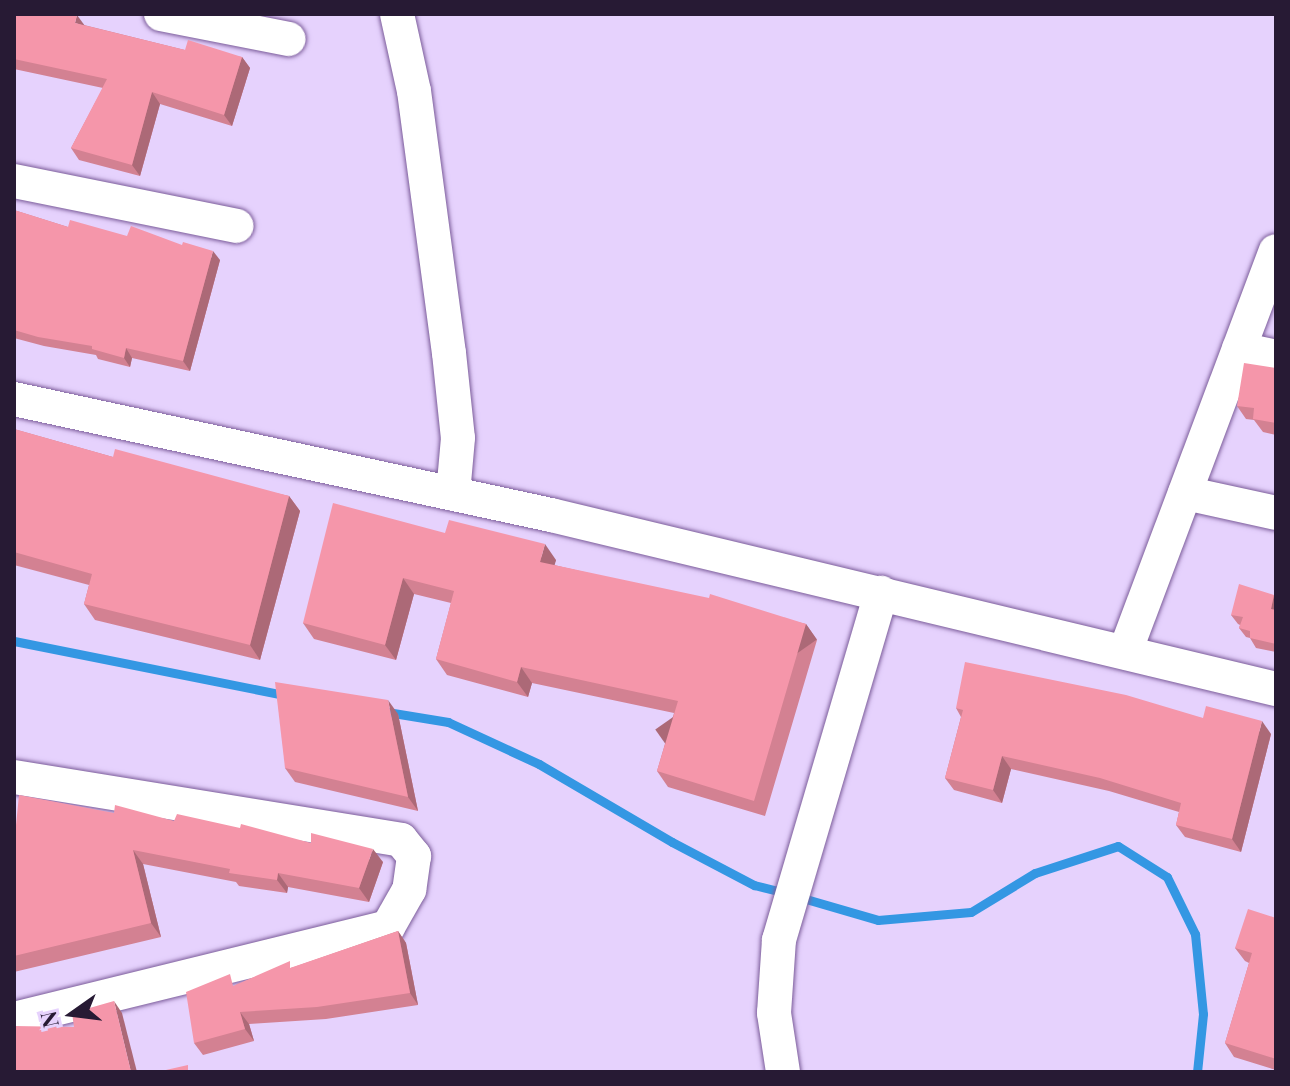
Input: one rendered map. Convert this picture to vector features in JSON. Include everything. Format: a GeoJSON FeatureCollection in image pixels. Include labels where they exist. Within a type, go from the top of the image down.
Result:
{"type":"FeatureCollection","features":[{"type":"Feature","properties":{"kind":"street"},"geometry":{"type":"LineString","coordinates":[[161,14],[289,39]]}},
{"type":"Feature","properties":{"kind":"street"},"geometry":{"type":"LineString","coordinates":[[397,14],[414,91],[449,353],[458,438],[453,494]]}},
{"type":"Feature","properties":{"kind":"street"},"geometry":{"type":"LineString","coordinates":[[14,181],[237,226]]}},
{"type":"Feature","properties":{"kind":"street"},"geometry":{"type":"LineString","coordinates":[[1125,652],[1276,251]]}},
{"type":"Feature","properties":{"kind":"street"},"geometry":{"type":"LineString","coordinates":[[1239,349],[1276,357]]}},
{"type":"Feature","properties":{"kind":"street"},"geometry":{"type":"LineString","coordinates":[[14,399],[453,494],[1276,689]]}},
{"type":"Feature","properties":{"kind":"street"},"geometry":{"type":"LineString","coordinates":[[1185,493],[1276,513]]}},
{"type":"Feature","properties":{"kind":"street"},"geometry":{"type":"LineString","coordinates":[[783,1072],[774,1013],[779,940],[881,593]]}},
{"type":"Feature","properties":{"kind":"street"},"geometry":{"type":"LineString","coordinates":[[14,777],[401,840],[414,856],[409,890],[388,927],[14,1019]]}},
{"type":"Feature","properties":{"kind":"building"},"geometry":{"type":"Polygon","coordinates":[[[14,14],[72,14],[77,15],[75,23],[185,50],[188,40],[242,57],[224,115],[152,92],[132,165],[71,148],[107,79],[14,59],[14,14]]]}},
{"type":"Feature","properties":{"kind":"building"},"geometry":{"type":"Polygon","coordinates":[[[14,210],[68,227],[70,220],[127,236],[131,226],[182,245],[183,242],[213,251],[183,361],[126,348],[124,358],[92,349],[92,346],[14,330],[14,210]]]}},
{"type":"Feature","properties":{"kind":"building"},"geometry":{"type":"Polygon","coordinates":[[[1244,363],[1276,368],[1276,423],[1253,419],[1254,408],[1237,406],[1244,363]]]}},
{"type":"Feature","properties":{"kind":"building"},"geometry":{"type":"Polygon","coordinates":[[[14,429],[113,457],[115,449],[289,496],[250,645],[84,604],[92,574],[14,552],[14,429]]]}},
{"type":"Feature","properties":{"kind":"building"},"geometry":{"type":"Polygon","coordinates":[[[333,503],[445,533],[449,520],[545,544],[540,562],[709,598],[710,594],[806,624],[754,801],[657,771],[678,701],[521,667],[517,682],[436,659],[454,591],[403,578],[385,645],[303,623],[333,503]]]}},
{"type":"Feature","properties":{"kind":"building"},"geometry":{"type":"Polygon","coordinates":[[[1239,584],[1274,595],[1271,609],[1276,610],[1276,644],[1250,638],[1250,631],[1239,628],[1243,617],[1231,615],[1239,584]]]}},
{"type":"Feature","properties":{"kind":"building"},"geometry":{"type":"Polygon","coordinates":[[[965,662],[1126,695],[1203,718],[1206,706],[1262,721],[1232,839],[1176,825],[1181,803],[1100,778],[1002,756],[993,790],[945,778],[963,710],[956,708],[965,662]]]}},
{"type":"Feature","properties":{"kind":"building"},"geometry":{"type":"Polygon","coordinates":[[[275,682],[388,700],[408,797],[285,768],[275,682]]]}},
{"type":"Feature","properties":{"kind":"building"},"geometry":{"type":"Polygon","coordinates":[[[19,795],[114,813],[115,805],[174,821],[177,814],[240,828],[241,824],[311,843],[311,833],[373,849],[359,888],[278,873],[277,880],[229,873],[230,869],[133,850],[151,923],[14,956],[14,845],[19,795]]]}},
{"type":"Feature","properties":{"kind":"building"},"geometry":{"type":"Polygon","coordinates":[[[1248,909],[1276,918],[1276,1059],[1225,1043],[1252,953],[1235,948],[1248,909]]]}},
{"type":"Feature","properties":{"kind":"building"},"geometry":{"type":"Polygon","coordinates":[[[398,931],[410,993],[317,1007],[240,1012],[245,1029],[194,1043],[186,992],[230,974],[233,986],[290,961],[290,968],[398,931]]]}},
{"type":"Feature","properties":{"kind":"building"},"geometry":{"type":"Polygon","coordinates":[[[114,1001],[131,1072],[14,1072],[14,1026],[74,1027],[72,1013],[114,1001]]]}},
{"type":"Feature","properties":{"kind":"building"},"geometry":{"type":"Polygon","coordinates":[[[188,1065],[188,1072],[157,1072],[188,1065]]]}},
{"type":"Feature","properties":{"kind":"waterway"},"geometry":{"type":"LineString","coordinates":[[14,641],[285,695]]}},
{"type":"Feature","properties":{"kind":"waterway"},"geometry":{"type":"LineString","coordinates":[[387,712],[448,722],[539,764],[672,842],[754,885],[785,893]]}},
{"type":"Feature","properties":{"kind":"waterway"},"geometry":{"type":"LineString","coordinates":[[799,897],[878,920],[971,912],[1035,873],[1118,846],[1167,877],[1195,934],[1203,1014],[1197,1072]]}}]}
